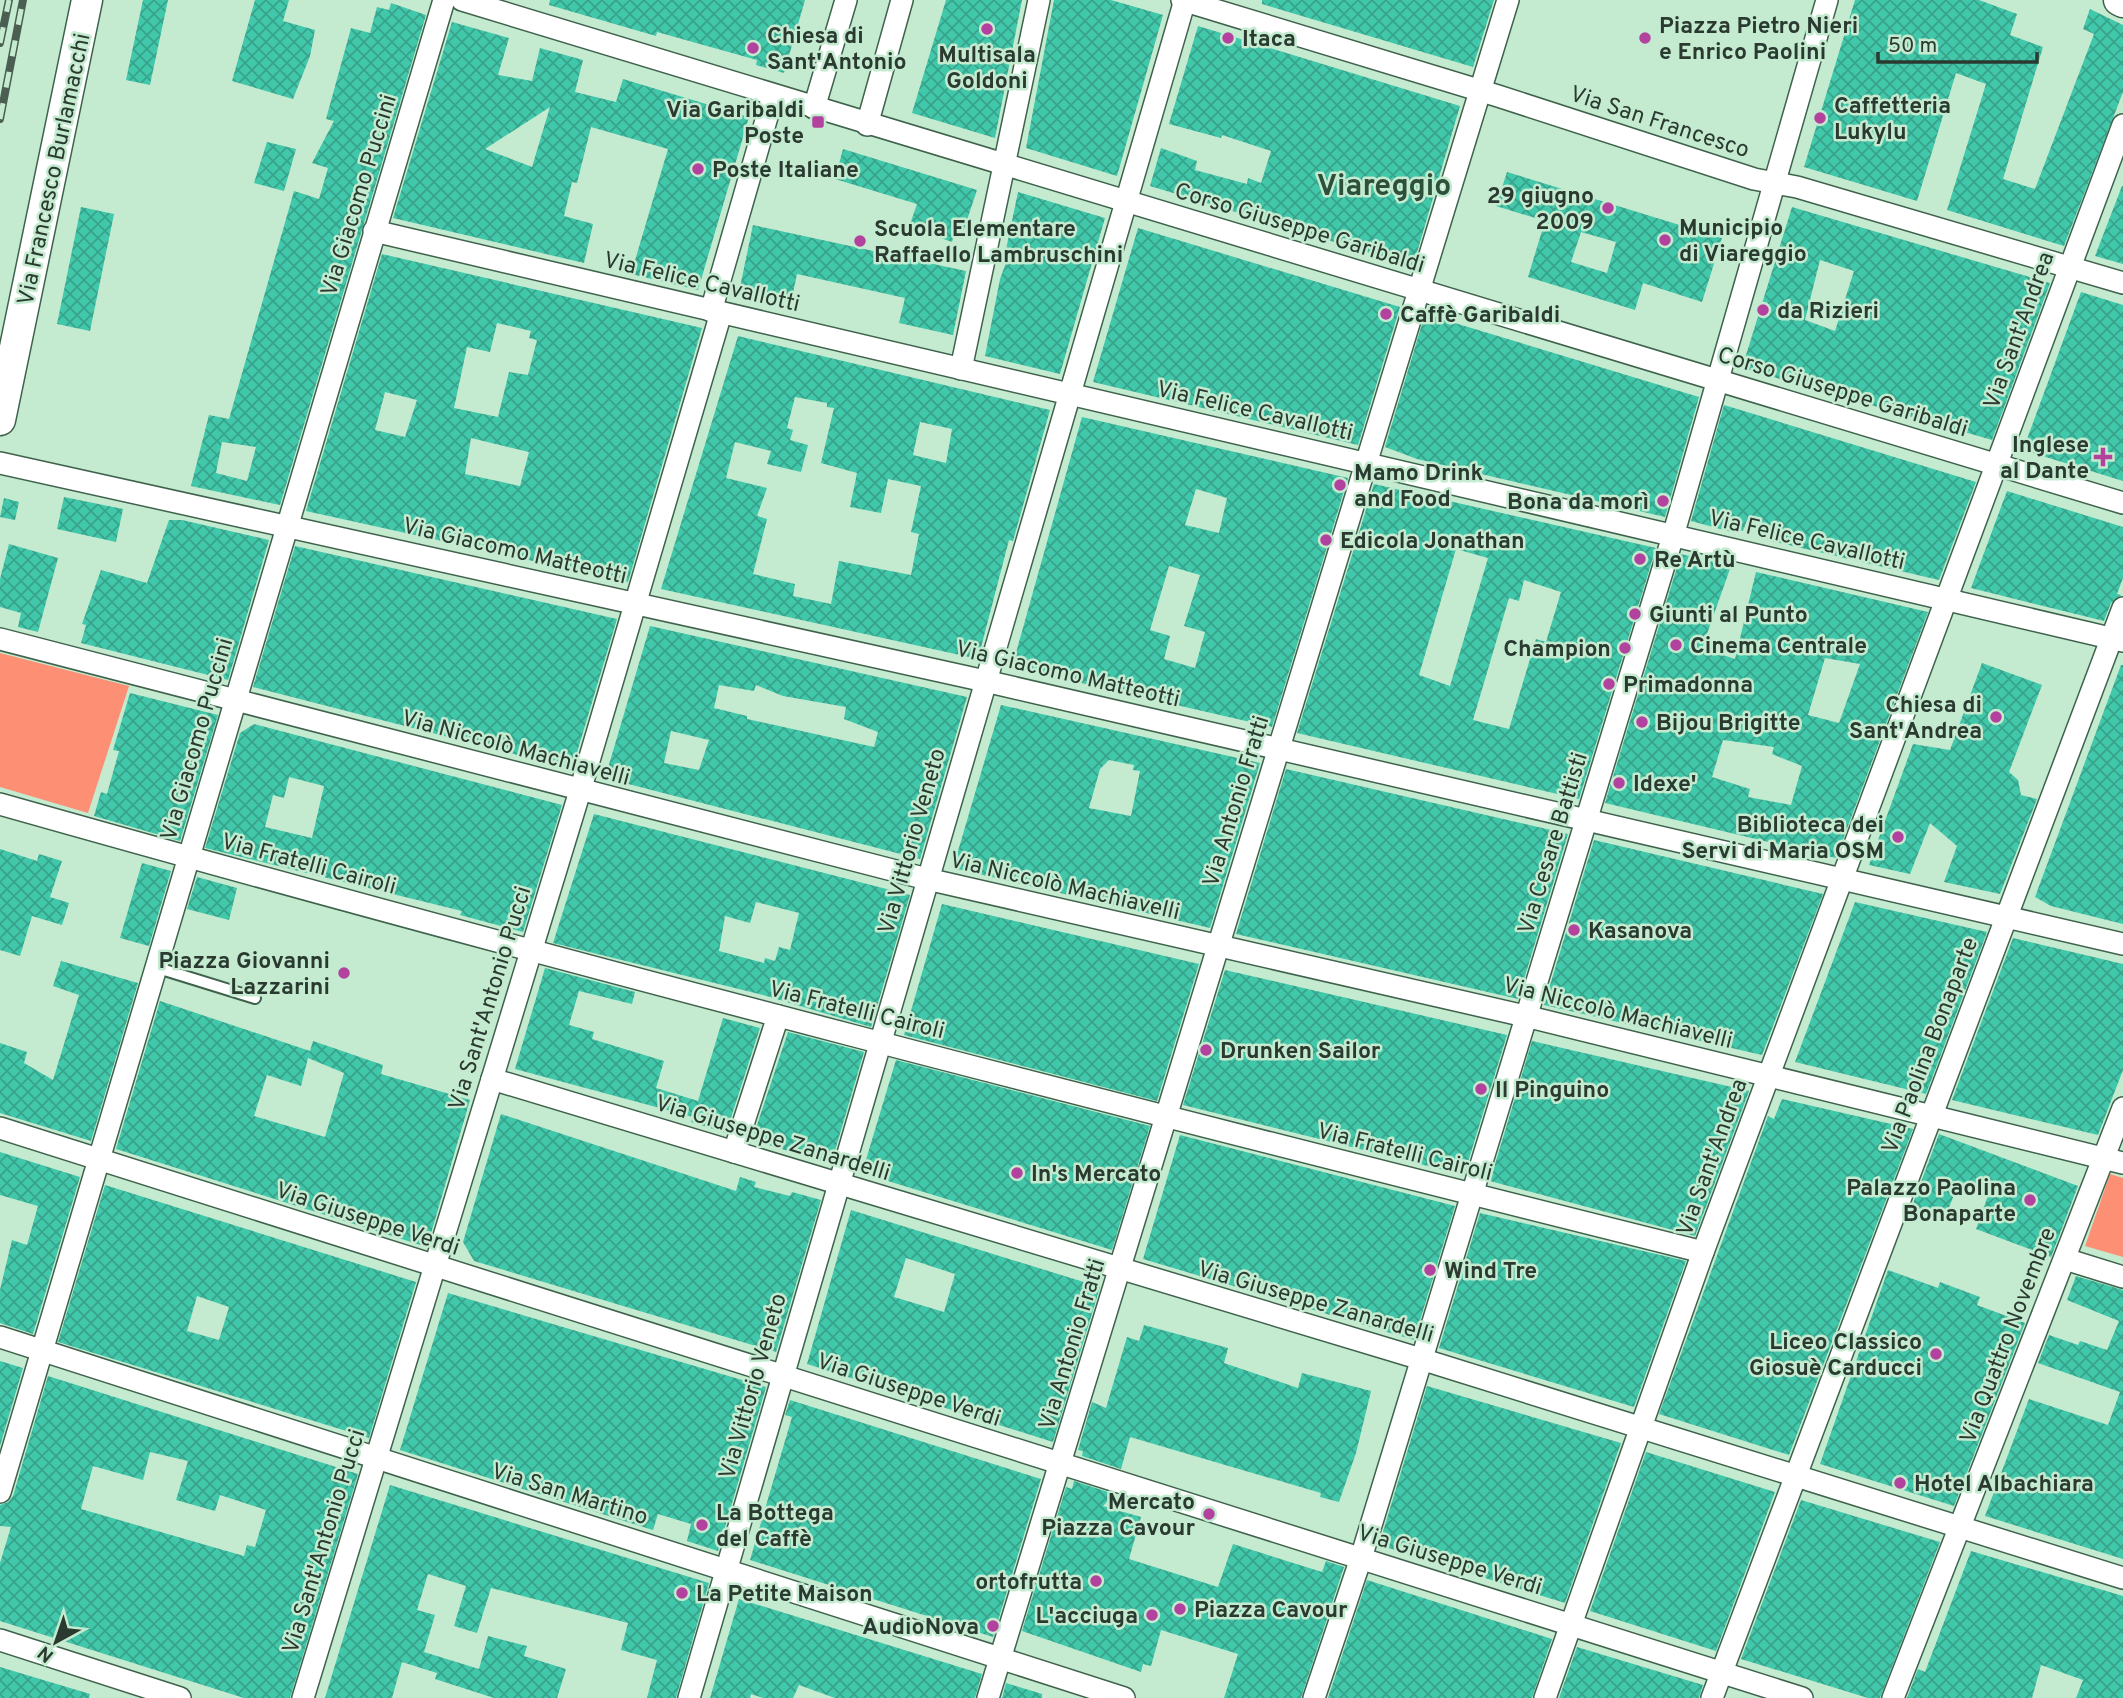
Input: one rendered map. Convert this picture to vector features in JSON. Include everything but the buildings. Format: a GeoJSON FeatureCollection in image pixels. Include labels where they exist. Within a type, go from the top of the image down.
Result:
{"type":"FeatureCollection","features":[{"type":"Feature","properties":{"kind":"street","name":"Via Francesco Burlamacchi"},"geometry":{"type":"LineString","coordinates":[[0,420],[88,0]]}},
{"type":"Feature","properties":{"kind":"street","name":"Via Giacomo Puccini"},"geometry":{"type":"LineString","coordinates":[[0,1492],[158,968],[285,525],[444,0]]}},
{"type":"Feature","properties":{"kind":"street","name":"Corso Giuseppe Garibaldi"},"geometry":{"type":"LineString","coordinates":[[463,0],[867,125],[2123,503]]}},
{"type":"Feature","properties":{"kind":"street"},"geometry":{"type":"LineString","coordinates":[[814,108],[846,0]]}},
{"type":"Feature","properties":{"kind":"street"},"geometry":{"type":"LineString","coordinates":[[867,125],[902,0]]}},
{"type":"Feature","properties":{"kind":"street"},"geometry":{"type":"LineString","coordinates":[[961,369],[1039,0]]}},
{"type":"Feature","properties":{"kind":"street","name":"Via San Francesco"},"geometry":{"type":"LineString","coordinates":[[1184,0],[1481,91],[1754,179],[1776,182],[2123,283]]}},
{"type":"Feature","properties":{"kind":"street","name":"Via Vittorio Veneto"},"geometry":{"type":"LineString","coordinates":[[689,1698],[1184,0]]}},
{"type":"Feature","properties":{"kind":"street","name":"Via Antonio Fratti"},"geometry":{"type":"LineString","coordinates":[[988,1698],[1062,1465],[1417,289],[1508,0]]}},
{"type":"Feature","properties":{"kind":"street","name":"Via Cesare Battisti"},"geometry":{"type":"LineString","coordinates":[[1314,1698],[1361,1558],[1673,536],[1827,0]]}},
{"type":"Feature","properties":{"kind":"street","name":"Via Sant'Antonio Pucci"},"geometry":{"type":"LineString","coordinates":[[303,1698],[635,604],[773,96]]}},
{"type":"Feature","properties":{"kind":"street","name":"Via Sant'Andrea"},"geometry":{"type":"LineString","coordinates":[[1545,1698],[1703,1252],[2123,125]]}},
{"type":"Feature","properties":{"kind":"street","name":"Via Felice Cavallotti"},"geometry":{"type":"LineString","coordinates":[[374,231],[2118,639]]}},
{"type":"Feature","properties":{"kind":"street","name":"Via Giacomo Matteotti"},"geometry":{"type":"LineString","coordinates":[[0,463],[985,681],[2123,944]]}},
{"type":"Feature","properties":{"kind":"street","name":"Via Paolina Bonaparte"},"geometry":{"type":"LineString","coordinates":[[1712,1698],[2005,916],[2118,639],[2123,608]]}},
{"type":"Feature","properties":{"kind":"street","name":"Via Niccolò Machiavelli"},"geometry":{"type":"LineString","coordinates":[[0,639],[927,879],[1218,948],[1525,1016],[2113,1160]]}},
{"type":"Feature","properties":{"kind":"street","name":"Via Fratelli Cairoli"},"geometry":{"type":"LineString","coordinates":[[0,804],[530,950],[1165,1119],[1703,1252]]}},
{"type":"Feature","properties":{"kind":"street"},"geometry":{"type":"LineString","coordinates":[[734,1152],[778,1016]]}},
{"type":"Feature","properties":{"kind":"street","name":"Via Giuseppe Zanardelli"},"geometry":{"type":"LineString","coordinates":[[492,1079],[1421,1359],[1960,1530],[2123,1578]]}},
{"type":"Feature","properties":{"kind":"street","name":"Via Quattro Novembre"},"geometry":{"type":"LineString","coordinates":[[1893,1698],[2066,1259],[2113,1160],[2123,1108]]}},
{"type":"Feature","properties":{"kind":"street","name":"Via Giuseppe Verdi"},"geometry":{"type":"LineString","coordinates":[[0,1128],[1802,1698]]}},
{"type":"Feature","properties":{"kind":"street"},"geometry":{"type":"LineString","coordinates":[[2066,1259],[2123,1277]]}},
{"type":"Feature","properties":{"kind":"street","name":"Via San Martino"},"geometry":{"type":"LineString","coordinates":[[0,1337],[375,1460],[1124,1698]]}},
{"type":"Feature","properties":{"kind":"street"},"geometry":{"type":"LineString","coordinates":[[0,1640],[180,1698]]}},
{"type":"Feature","properties":{"kind":"lane"},"geometry":{"type":"LineString","coordinates":[[158,968],[255,998]]}},
{"type":"Feature","properties":{"kind":"shaded area"},"geometry":{"type":"Polygon","coordinates":[[[0,653],[129,686],[88,813],[0,787],[0,653]]]}},
{"type":"Feature","properties":{"kind":"shaded area"},"geometry":{"type":"Polygon","coordinates":[[[2110,1174],[2123,1178],[2123,1257],[2085,1246],[2110,1174]]]}},
{"type":"Feature","properties":{"kind":"railway"},"geometry":{"type":"LineString","coordinates":[[0,43],[9,0]]}},
{"type":"Feature","properties":{"kind":"railway"},"geometry":{"type":"LineString","coordinates":[[0,119],[23,0]]}},
{"type":"Feature","properties":{"kind":"place","name":"Multisala Goldoni"},"geometry":{"type":"Point","coordinates":[987,29]}},
{"type":"Feature","properties":{"kind":"place","name":"Itaca"},"geometry":{"type":"Point","coordinates":[1228,38]}},
{"type":"Feature","properties":{"kind":"place","name":"Piazza Pietro Nieri e Enrico Paolini"},"geometry":{"type":"Point","coordinates":[1645,38]}},
{"type":"Feature","properties":{"kind":"place","name":"Chiesa di Sant'Antonio"},"geometry":{"type":"Point","coordinates":[753,48]}},
{"type":"Feature","properties":{"kind":"place","name":"Caffetteria Lukylu"},"geometry":{"type":"Point","coordinates":[1820,118]}},
{"type":"Feature","properties":{"kind":"place","name":"Via Garibaldi Poste"},"geometry":{"type":"Point","coordinates":[818,122]}},
{"type":"Feature","properties":{"kind":"place","name":"Poste Italiane"},"geometry":{"type":"Point","coordinates":[698,169]}},
{"type":"Feature","properties":{"kind":"place","name":"29 giugno 2009"},"geometry":{"type":"Point","coordinates":[1608,208]}},
{"type":"Feature","properties":{"kind":"place","name":"Municipio di Viareggio"},"geometry":{"type":"Point","coordinates":[1665,240]}},
{"type":"Feature","properties":{"kind":"place","name":"Scuola Elementare Raffaello Lambruschini"},"geometry":{"type":"Point","coordinates":[860,241]}},
{"type":"Feature","properties":{"kind":"place","name":"da Rizieri"},"geometry":{"type":"Point","coordinates":[1763,310]}},
{"type":"Feature","properties":{"kind":"place","name":"Caffè Garibaldi"},"geometry":{"type":"Point","coordinates":[1386,314]}},
{"type":"Feature","properties":{"kind":"place","name":"Inglese al Dante"},"geometry":{"type":"Point","coordinates":[2103,457]}},
{"type":"Feature","properties":{"kind":"place","name":"Mamo Drink and Food"},"geometry":{"type":"Point","coordinates":[1340,485]}},
{"type":"Feature","properties":{"kind":"place","name":"Bona da morì"},"geometry":{"type":"Point","coordinates":[1663,501]}},
{"type":"Feature","properties":{"kind":"place","name":"Edicola Jonathan"},"geometry":{"type":"Point","coordinates":[1326,540]}},
{"type":"Feature","properties":{"kind":"place","name":"Re Artù"},"geometry":{"type":"Point","coordinates":[1640,559]}},
{"type":"Feature","properties":{"kind":"place","name":"Giunti al Punto"},"geometry":{"type":"Point","coordinates":[1635,614]}},
{"type":"Feature","properties":{"kind":"place","name":"Cinema Centrale"},"geometry":{"type":"Point","coordinates":[1676,645]}},
{"type":"Feature","properties":{"kind":"place","name":"Champion"},"geometry":{"type":"Point","coordinates":[1625,648]}},
{"type":"Feature","properties":{"kind":"place","name":"Primadonna"},"geometry":{"type":"Point","coordinates":[1609,684]}},
{"type":"Feature","properties":{"kind":"place","name":"Chiesa di Sant'Andrea"},"geometry":{"type":"Point","coordinates":[1996,717]}},
{"type":"Feature","properties":{"kind":"place","name":"Bijou Brigitte"},"geometry":{"type":"Point","coordinates":[1642,722]}},
{"type":"Feature","properties":{"kind":"place","name":"Idexe'"},"geometry":{"type":"Point","coordinates":[1619,783]}},
{"type":"Feature","properties":{"kind":"place","name":"Biblioteca dei Servi di Maria OSM"},"geometry":{"type":"Point","coordinates":[1898,837]}},
{"type":"Feature","properties":{"kind":"place","name":"Kasanova"},"geometry":{"type":"Point","coordinates":[1574,930]}},
{"type":"Feature","properties":{"kind":"place","name":"Piazza Giovanni Lazzarini"},"geometry":{"type":"Point","coordinates":[344,973]}},
{"type":"Feature","properties":{"kind":"place","name":"Drunken Sailor"},"geometry":{"type":"Point","coordinates":[1206,1050]}},
{"type":"Feature","properties":{"kind":"place","name":"Il Pinguino"},"geometry":{"type":"Point","coordinates":[1481,1089]}},
{"type":"Feature","properties":{"kind":"place","name":"In's Mercato"},"geometry":{"type":"Point","coordinates":[1017,1173]}},
{"type":"Feature","properties":{"kind":"place","name":"Palazzo Paolina Bonaparte"},"geometry":{"type":"Point","coordinates":[2030,1200]}},
{"type":"Feature","properties":{"kind":"place","name":"Wind Tre"},"geometry":{"type":"Point","coordinates":[1430,1270]}},
{"type":"Feature","properties":{"kind":"place","name":"Liceo Classico Giosuè Carducci"},"geometry":{"type":"Point","coordinates":[1936,1354]}},
{"type":"Feature","properties":{"kind":"place","name":"Hotel Albachiara"},"geometry":{"type":"Point","coordinates":[1900,1483]}},
{"type":"Feature","properties":{"kind":"place","name":"Mercato Piazza Cavour"},"geometry":{"type":"Point","coordinates":[1209,1514]}},
{"type":"Feature","properties":{"kind":"place","name":"La Bottega del Caffè"},"geometry":{"type":"Point","coordinates":[702,1525]}},
{"type":"Feature","properties":{"kind":"place","name":"ortofrutta"},"geometry":{"type":"Point","coordinates":[1096,1581]}},
{"type":"Feature","properties":{"kind":"place","name":"La Petite Maison"},"geometry":{"type":"Point","coordinates":[682,1593]}},
{"type":"Feature","properties":{"kind":"place","name":"Piazza Cavour"},"geometry":{"type":"Point","coordinates":[1180,1609]}},
{"type":"Feature","properties":{"kind":"place","name":"L'acciuga"},"geometry":{"type":"Point","coordinates":[1152,1615]}},
{"type":"Feature","properties":{"kind":"place","name":"AudioNova"},"geometry":{"type":"Point","coordinates":[993,1626]}},
{"type":"Feature","properties":{"kind":"district","name":"Viareggio"},"geometry":{"type":"Point","coordinates":[1384,185]}}]}
